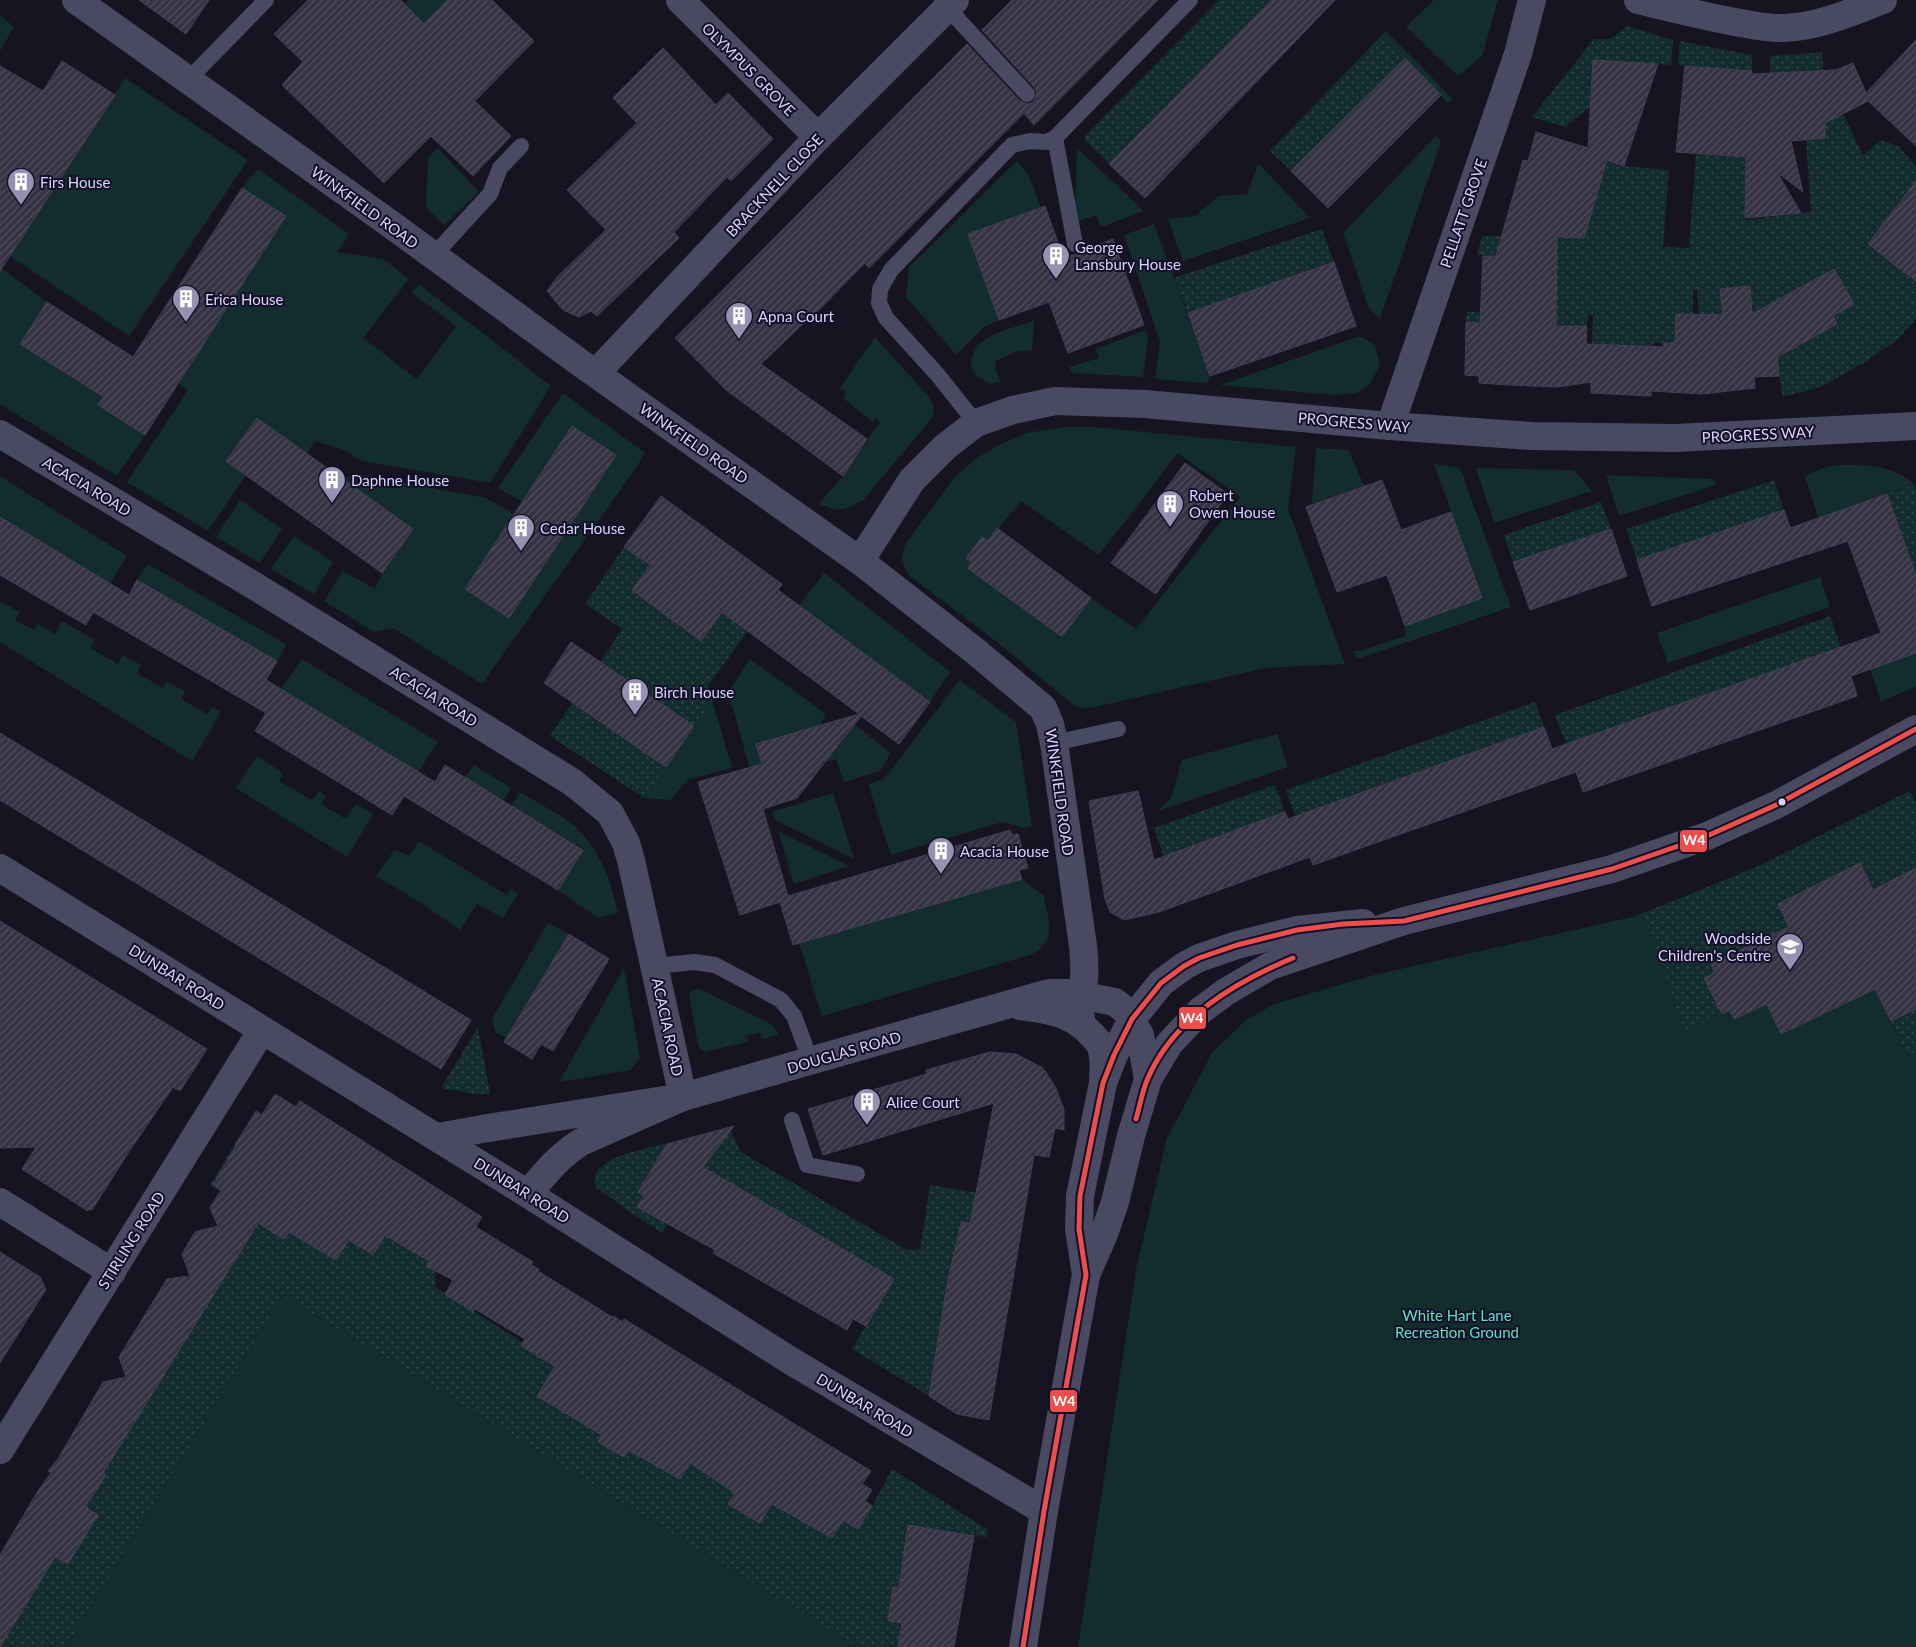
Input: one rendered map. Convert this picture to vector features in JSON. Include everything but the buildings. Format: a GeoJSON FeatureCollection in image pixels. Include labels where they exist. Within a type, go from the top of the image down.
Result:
{"type":"FeatureCollection","features":[{"type":"Feature","properties":{"kind":"street","name":"WINKFIELD ROAD"},"geometry":{"type":"LineString","coordinates":[[76,0],[860,561],[975,651],[1043,708],[1050,724],[1054,743],[1083,946],[1085,963],[1079,1008],[1082,1025]]}},
{"type":"Feature","properties":{"kind":"street","name":"OLYMPUS GROVE"},"geometry":{"type":"LineString","coordinates":[[680,0],[818,137]]}},
{"type":"Feature","properties":{"kind":"street","name":"PELLATT GROVE"},"geometry":{"type":"LineString","coordinates":[[1390,426],[1518,54],[1532,0]]}},
{"type":"Feature","properties":{"kind":"street"},"geometry":{"type":"LineString","coordinates":[[1638,0],[1712,18],[1759,27],[1784,28],[1830,19],[1883,0]]}},
{"type":"Feature","properties":{"kind":"street","name":"BRACKNELL CLOSE"},"geometry":{"type":"LineString","coordinates":[[596,373],[947,2]]}},
{"type":"Feature","properties":{"kind":"street","name":"PROGRESS WAY"},"geometry":{"type":"LineString","coordinates":[[860,561],[912,480],[945,446],[976,423],[1013,410],[1055,401],[1145,404],[1390,426],[1531,436],[1675,438],[1916,426]]}},
{"type":"Feature","properties":{"kind":"street","name":"ACACIA ROAD"},"geometry":{"type":"LineString","coordinates":[[0,434],[269,595],[572,782],[610,813],[626,843],[683,1097]]}},
{"type":"Feature","properties":{"kind":"street"},"geometry":{"type":"LineString","coordinates":[[1023,1647],[1044,1511],[1086,1275],[1104,1234],[1115,1202],[1131,1136],[1148,1079],[1169,1044],[1186,1024],[1201,1010],[1227,991],[1270,966],[1404,921],[1612,870],[1690,842],[1776,805],[1916,729]]}},
{"type":"Feature","properties":{"kind":"street","name":"DUNBAR ROAD"},"geometry":{"type":"LineString","coordinates":[[0,868],[438,1137],[791,1361],[1044,1511]]}},
{"type":"Feature","properties":{"kind":"street"},"geometry":{"type":"LineString","coordinates":[[1086,1275],[1079,1228],[1080,1196],[1103,1083],[1118,1047],[1123,1011],[1184,966],[1199,958],[1238,944],[1297,930],[1343,924],[1404,921]]}},
{"type":"Feature","properties":{"kind":"street","name":"DOUGLAS ROAD"},"geometry":{"type":"LineString","coordinates":[[438,1137],[683,1097],[1049,993],[1081,995],[1123,1011]]}},
{"type":"Feature","properties":{"kind":"street","name":"DOUGLAS ROAD"},"geometry":{"type":"LineString","coordinates":[[1006,1005],[1045,1009],[1062,1013],[1082,1025],[1099,1043],[1104,1058],[1103,1083]]}},
{"type":"Feature","properties":{"kind":"street"},"geometry":{"type":"LineString","coordinates":[[1123,1011],[1140,1035],[1148,1079]]}},
{"type":"Feature","properties":{"kind":"street","name":"STIRLING ROAD"},"geometry":{"type":"LineString","coordinates":[[0,1450],[262,1030]]}},
{"type":"Feature","properties":{"kind":"street","name":"DOUGLAS ROAD"},"geometry":{"type":"LineString","coordinates":[[528,1194],[552,1164],[581,1142],[683,1097]]}},
{"type":"Feature","properties":{"kind":"street"},"geometry":{"type":"LineString","coordinates":[[0,1202],[112,1272]]}},
{"type":"Feature","properties":{"kind":"lane"},"geometry":{"type":"LineString","coordinates":[[187,81],[266,0]]}},
{"type":"Feature","properties":{"kind":"lane"},"geometry":{"type":"LineString","coordinates":[[976,423],[933,370],[886,318],[879,303],[880,289],[891,270],[1012,145],[1030,141],[1047,142],[1055,138],[1190,0]]}},
{"type":"Feature","properties":{"kind":"lane"},"geometry":{"type":"LineString","coordinates":[[947,2],[1027,94]]}},
{"type":"Feature","properties":{"kind":"lane"},"geometry":{"type":"LineString","coordinates":[[1055,138],[1075,244]]}},
{"type":"Feature","properties":{"kind":"lane"},"geometry":{"type":"LineString","coordinates":[[433,256],[490,194],[500,168],[521,146]]}},
{"type":"Feature","properties":{"kind":"lane"},"geometry":{"type":"LineString","coordinates":[[1054,743],[1118,729]]}},
{"type":"Feature","properties":{"kind":"lane"},"geometry":{"type":"LineString","coordinates":[[655,966],[694,962],[715,965],[781,1000],[794,1016],[811,1062]]}},
{"type":"Feature","properties":{"kind":"lane"},"geometry":{"type":"LineString","coordinates":[[792,1120],[807,1165],[857,1174]]}},
{"type":"Feature","properties":{"kind":"green space"},"geometry":{"type":"Polygon","coordinates":[[[408,0],[448,0],[424,24],[405,4],[408,0]]]}},
{"type":"Feature","properties":{"kind":"green space"},"geometry":{"type":"Polygon","coordinates":[[[1219,0],[1272,0],[1109,164],[1083,138],[1219,0]]]}},
{"type":"Feature","properties":{"kind":"green space"},"geometry":{"type":"Polygon","coordinates":[[[1434,0],[1498,0],[1482,56],[1458,76],[1406,27],[1434,0]]]}},
{"type":"Feature","properties":{"kind":"green space"},"geometry":{"type":"Polygon","coordinates":[[[0,15],[14,27],[0,51],[0,15]]]}},
{"type":"Feature","properties":{"kind":"green space"},"geometry":{"type":"Polygon","coordinates":[[[1628,26],[1673,40],[1671,65],[1593,60],[1591,106],[1565,127],[1532,117],[1594,39],[1610,39],[1628,26]]]}},
{"type":"Feature","properties":{"kind":"green space"},"geometry":{"type":"Polygon","coordinates":[[[1386,31],[1453,99],[1448,103],[1381,36],[1386,31]]]}},
{"type":"Feature","properties":{"kind":"green space"},"geometry":{"type":"Polygon","coordinates":[[[1381,36],[1405,58],[1291,171],[1270,151],[1381,36]]]}},
{"type":"Feature","properties":{"kind":"green space"},"geometry":{"type":"Polygon","coordinates":[[[1680,41],[1752,55],[1752,71],[1678,65],[1680,41]]]}},
{"type":"Feature","properties":{"kind":"green space"},"geometry":{"type":"Polygon","coordinates":[[[1822,52],[1823,71],[1770,73],[1770,56],[1822,52]]]}},
{"type":"Feature","properties":{"kind":"green space"},"geometry":{"type":"Polygon","coordinates":[[[1823,71],[1863,156],[1880,140],[1899,146],[1916,167],[1916,247],[1903,271],[1916,281],[1916,319],[1897,340],[1865,362],[1823,386],[1783,397],[1779,376],[1701,341],[1697,290],[1693,290],[1693,314],[1677,314],[1675,343],[1654,343],[1653,346],[1592,345],[1593,315],[1588,315],[1587,326],[1466,322],[1467,312],[1534,313],[1557,256],[1477,255],[1482,236],[1584,238],[1605,160],[1623,166],[1669,170],[1663,247],[1689,248],[1696,154],[1747,158],[1745,220],[1811,212],[1806,140],[1825,138],[1823,71]],[[1834,270],[1783,332],[1850,297],[1834,270]]]}},
{"type":"Feature","properties":{"kind":"green space"},"geometry":{"type":"Polygon","coordinates":[[[125,78],[248,160],[129,336],[10,256],[125,78]]]}},
{"type":"Feature","properties":{"kind":"green space"},"geometry":{"type":"Polygon","coordinates":[[[1436,136],[1441,142],[1380,319],[1368,307],[1343,233],[1436,136]]]}},
{"type":"Feature","properties":{"kind":"green space"},"geometry":{"type":"Polygon","coordinates":[[[438,148],[479,192],[444,225],[426,207],[428,158],[438,148]]]}},
{"type":"Feature","properties":{"kind":"green space"},"geometry":{"type":"Polygon","coordinates":[[[1077,148],[1144,211],[1101,227],[1096,215],[1079,221],[1075,210],[1077,148]]]}},
{"type":"Feature","properties":{"kind":"green space"},"geometry":{"type":"Polygon","coordinates":[[[1017,161],[1029,176],[1041,208],[999,320],[984,327],[956,355],[906,297],[909,267],[1017,161]]]}},
{"type":"Feature","properties":{"kind":"green space"},"geometry":{"type":"Polygon","coordinates":[[[1258,163],[1310,218],[1183,261],[1168,219],[1195,216],[1219,196],[1247,194],[1258,163]]]}},
{"type":"Feature","properties":{"kind":"green space"},"geometry":{"type":"Polygon","coordinates":[[[258,169],[349,234],[338,252],[383,259],[409,279],[363,338],[417,379],[456,326],[412,293],[419,284],[551,386],[490,483],[362,461],[342,449],[315,441],[307,453],[257,418],[226,461],[246,475],[208,531],[127,482],[188,390],[178,383],[286,216],[242,188],[258,169]]]}},
{"type":"Feature","properties":{"kind":"green space"},"geometry":{"type":"Polygon","coordinates":[[[1154,224],[1210,376],[1207,383],[1155,379],[1160,341],[1124,235],[1154,224]]]}},
{"type":"Feature","properties":{"kind":"green space"},"geometry":{"type":"Polygon","coordinates":[[[1322,229],[1334,262],[1188,313],[1174,278],[1322,229]]]}},
{"type":"Feature","properties":{"kind":"green space"},"geometry":{"type":"Polygon","coordinates":[[[0,267],[47,302],[20,344],[104,397],[99,406],[145,435],[117,476],[0,404],[0,267]]]}},
{"type":"Feature","properties":{"kind":"green space"},"geometry":{"type":"Polygon","coordinates":[[[1034,321],[1032,350],[1015,352],[996,361],[995,365],[1000,382],[991,384],[974,373],[971,362],[974,352],[979,345],[996,334],[1034,321]]]}},
{"type":"Feature","properties":{"kind":"green space"},"geometry":{"type":"Polygon","coordinates":[[[1146,330],[1148,339],[1143,377],[1073,373],[1069,367],[1099,358],[1096,349],[1146,330]]]}},
{"type":"Feature","properties":{"kind":"green space"},"geometry":{"type":"Polygon","coordinates":[[[1360,336],[1375,345],[1380,365],[1370,384],[1357,393],[1335,395],[1220,385],[1360,336]]]}},
{"type":"Feature","properties":{"kind":"green space"},"geometry":{"type":"Polygon","coordinates":[[[875,337],[929,397],[934,406],[933,417],[863,500],[846,508],[832,508],[819,504],[843,476],[880,422],[876,418],[873,422],[843,398],[846,392],[840,388],[875,337]]]}},
{"type":"Feature","properties":{"kind":"green space"},"geometry":{"type":"Polygon","coordinates":[[[563,393],[645,453],[482,684],[393,628],[374,632],[324,601],[343,571],[375,589],[382,573],[413,529],[342,479],[358,474],[486,498],[514,514],[465,589],[509,618],[616,455],[572,426],[522,502],[498,488],[563,393]]]}},
{"type":"Feature","properties":{"kind":"green space"},"geometry":{"type":"Polygon","coordinates":[[[1063,427],[1094,427],[1296,447],[1288,509],[1345,664],[1266,668],[1095,707],[1075,706],[988,635],[907,574],[902,559],[905,545],[953,479],[978,457],[999,445],[1027,433],[1063,427]],[[1178,453],[1099,555],[1021,501],[988,541],[982,537],[966,558],[972,563],[968,569],[1062,638],[1091,598],[1136,629],[1240,497],[1178,453]]]}},
{"type":"Feature","properties":{"kind":"green space"},"geometry":{"type":"Polygon","coordinates":[[[1316,448],[1349,450],[1364,486],[1312,504],[1316,448]]]}},
{"type":"Feature","properties":{"kind":"green space"},"geometry":{"type":"Polygon","coordinates":[[[1434,464],[1460,468],[1511,607],[1357,659],[1353,651],[1360,651],[1405,636],[1405,626],[1482,598],[1434,464]]]}},
{"type":"Feature","properties":{"kind":"green space"},"geometry":{"type":"Polygon","coordinates":[[[1836,465],[1887,469],[1906,477],[1914,484],[1818,518],[1805,476],[1836,465]]]}},
{"type":"Feature","properties":{"kind":"green space"},"geometry":{"type":"Polygon","coordinates":[[[1476,468],[1574,470],[1592,491],[1494,523],[1476,468]]]}},
{"type":"Feature","properties":{"kind":"green space"},"geometry":{"type":"Polygon","coordinates":[[[1606,475],[1714,479],[1716,485],[1619,516],[1606,475]]]}},
{"type":"Feature","properties":{"kind":"green space"},"geometry":{"type":"Polygon","coordinates":[[[0,476],[127,556],[110,584],[0,517],[0,476]]]}},
{"type":"Feature","properties":{"kind":"green space"},"geometry":{"type":"Polygon","coordinates":[[[1774,480],[1784,510],[1637,560],[1626,529],[1774,480]]]}},
{"type":"Feature","properties":{"kind":"green space"},"geometry":{"type":"Polygon","coordinates":[[[1914,484],[1916,490],[1916,578],[1887,494],[1914,484]]]}},
{"type":"Feature","properties":{"kind":"green space"},"geometry":{"type":"Polygon","coordinates":[[[240,500],[282,529],[260,563],[216,537],[240,500]]]}},
{"type":"Feature","properties":{"kind":"green space"},"geometry":{"type":"Polygon","coordinates":[[[1601,502],[1611,529],[1513,562],[1504,535],[1601,502]]]}},
{"type":"Feature","properties":{"kind":"green space"},"geometry":{"type":"Polygon","coordinates":[[[294,536],[333,562],[314,594],[271,569],[294,536]]]}},
{"type":"Feature","properties":{"kind":"green space"},"geometry":{"type":"Polygon","coordinates":[[[624,547],[651,565],[632,590],[700,596],[679,625],[701,641],[722,612],[748,631],[707,687],[717,694],[694,726],[600,662],[622,629],[585,604],[624,547]]]}},
{"type":"Feature","properties":{"kind":"green space"},"geometry":{"type":"Polygon","coordinates":[[[148,564],[287,645],[277,661],[137,580],[148,564]]]}},
{"type":"Feature","properties":{"kind":"green space"},"geometry":{"type":"Polygon","coordinates":[[[824,573],[950,672],[930,702],[799,606],[824,573]]]}},
{"type":"Feature","properties":{"kind":"green space"},"geometry":{"type":"Polygon","coordinates":[[[1820,577],[1830,607],[1668,663],[1657,633],[1820,577]]]}},
{"type":"Feature","properties":{"kind":"green space"},"geometry":{"type":"Polygon","coordinates":[[[0,601],[19,612],[15,620],[34,630],[38,624],[55,634],[62,621],[95,640],[90,648],[118,664],[123,655],[141,665],[137,673],[163,688],[167,681],[185,692],[181,699],[207,714],[212,707],[221,712],[192,761],[0,642],[0,601]]]}},
{"type":"Feature","properties":{"kind":"green space"},"geometry":{"type":"Polygon","coordinates":[[[1830,616],[1841,647],[1566,744],[1555,715],[1830,616]]]}},
{"type":"Feature","properties":{"kind":"green space"},"geometry":{"type":"Polygon","coordinates":[[[1916,653],[1916,686],[1881,702],[1870,669],[1916,653]]]}},
{"type":"Feature","properties":{"kind":"green space"},"geometry":{"type":"Polygon","coordinates":[[[302,659],[438,742],[418,772],[281,689],[302,659]]]}},
{"type":"Feature","properties":{"kind":"green space"},"geometry":{"type":"Polygon","coordinates":[[[750,659],[826,714],[819,726],[756,744],[764,769],[751,773],[728,692],[750,659]]]}},
{"type":"Feature","properties":{"kind":"green space"},"geometry":{"type":"Polygon","coordinates":[[[960,680],[1016,722],[1032,826],[1024,828],[1002,822],[891,855],[868,784],[884,779],[960,680]]]}},
{"type":"Feature","properties":{"kind":"green space"},"geometry":{"type":"Polygon","coordinates":[[[712,700],[732,768],[687,780],[671,800],[644,798],[712,700]]]}},
{"type":"Feature","properties":{"kind":"green space"},"geometry":{"type":"Polygon","coordinates":[[[1535,702],[1544,727],[1295,816],[1286,790],[1535,702]]]}},
{"type":"Feature","properties":{"kind":"green space"},"geometry":{"type":"Polygon","coordinates":[[[572,703],[666,767],[644,798],[550,736],[572,703]]]}},
{"type":"Feature","properties":{"kind":"green space"},"geometry":{"type":"Polygon","coordinates":[[[854,724],[891,753],[880,771],[844,782],[836,759],[768,780],[766,774],[834,753],[854,724]]]}},
{"type":"Feature","properties":{"kind":"green space"},"geometry":{"type":"Polygon","coordinates":[[[1277,734],[1288,767],[1158,811],[1171,798],[1182,760],[1277,734]]]}},
{"type":"Feature","properties":{"kind":"green space"},"geometry":{"type":"Polygon","coordinates":[[[257,756],[283,773],[279,781],[312,800],[319,791],[326,796],[321,804],[346,819],[356,804],[373,814],[347,857],[236,788],[257,756]]]}},
{"type":"Feature","properties":{"kind":"green space"},"geometry":{"type":"Polygon","coordinates":[[[474,765],[511,788],[503,801],[465,778],[474,765]]]}},
{"type":"Feature","properties":{"kind":"green space"},"geometry":{"type":"Polygon","coordinates":[[[1275,785],[1285,812],[1164,857],[1154,828],[1275,785]]]}},
{"type":"Feature","properties":{"kind":"green space"},"geometry":{"type":"Polygon","coordinates":[[[1910,791],[1916,803],[1916,868],[1881,905],[1860,863],[1778,904],[1789,927],[1711,964],[1715,973],[1705,978],[1722,1014],[1684,1030],[1643,913],[1754,868],[1910,791]]]}},
{"type":"Feature","properties":{"kind":"green space"},"geometry":{"type":"Polygon","coordinates":[[[520,792],[567,820],[582,834],[603,865],[618,913],[598,918],[558,890],[584,849],[511,806],[520,792]]]}},
{"type":"Feature","properties":{"kind":"green space"},"geometry":{"type":"Polygon","coordinates":[[[833,793],[854,859],[775,820],[772,812],[833,793]]]}},
{"type":"Feature","properties":{"kind":"green space"},"geometry":{"type":"Polygon","coordinates":[[[778,831],[849,866],[794,884],[778,831]]]}},
{"type":"Feature","properties":{"kind":"green space"},"geometry":{"type":"Polygon","coordinates":[[[419,841],[507,895],[510,889],[518,894],[503,918],[477,904],[460,930],[421,903],[376,876],[395,849],[409,856],[419,841]]]}},
{"type":"Feature","properties":{"kind":"green space"},"geometry":{"type":"Polygon","coordinates":[[[1022,879],[1044,896],[1049,921],[1049,935],[1046,942],[1033,954],[822,1016],[799,943],[1022,879]]]}},
{"type":"Feature","properties":{"kind":"green space","name":"White Hart Lane Recreation Ground"},"geometry":{"type":"Polygon","coordinates":[[[1643,913],[1684,1030],[1729,1010],[1734,1019],[1767,1004],[1782,1034],[1875,989],[1907,1056],[1916,1052],[1916,1647],[1078,1647],[1137,1265],[1167,1138],[1212,1053],[1246,1020],[1274,1004],[1378,974],[1643,913]]]}},
{"type":"Feature","properties":{"kind":"green space"},"geometry":{"type":"Polygon","coordinates":[[[548,923],[569,934],[506,1038],[495,1032],[492,1019],[548,923]]]}},
{"type":"Feature","properties":{"kind":"green space"},"geometry":{"type":"Polygon","coordinates":[[[624,968],[640,1058],[630,1070],[559,1082],[624,968]]]}},
{"type":"Feature","properties":{"kind":"green space"},"geometry":{"type":"Polygon","coordinates":[[[694,989],[700,989],[771,1024],[778,1033],[777,1035],[762,1039],[760,1033],[747,1036],[748,1042],[704,1052],[698,1045],[689,995],[694,989]]]}},
{"type":"Feature","properties":{"kind":"green space"},"geometry":{"type":"Polygon","coordinates":[[[1916,1009],[1916,1052],[1907,1056],[1891,1021],[1916,1009]]]}},
{"type":"Feature","properties":{"kind":"green space"},"geometry":{"type":"Polygon","coordinates":[[[478,1027],[490,1094],[475,1094],[441,1088],[478,1027]]]}},
{"type":"Feature","properties":{"kind":"green space"},"geometry":{"type":"Polygon","coordinates":[[[730,1130],[741,1152],[907,1250],[920,1249],[930,1185],[1026,1201],[1021,1232],[960,1222],[929,1396],[852,1349],[893,1280],[699,1172],[730,1130]]]}},
{"type":"Feature","properties":{"kind":"green space"},"geometry":{"type":"Polygon","coordinates":[[[236,1142],[280,1170],[349,1240],[372,1255],[392,1221],[437,1247],[435,1287],[826,1533],[853,1499],[872,1506],[892,1469],[988,1530],[987,1537],[919,1531],[901,1647],[858,1647],[283,1295],[65,1647],[0,1647],[0,1632],[258,1215],[210,1185],[236,1142]]]}},
{"type":"Feature","properties":{"kind":"green space"},"geometry":{"type":"Polygon","coordinates":[[[667,1143],[675,1148],[660,1156],[638,1192],[644,1196],[638,1207],[667,1225],[662,1233],[597,1188],[595,1178],[599,1169],[619,1156],[667,1143]]]}},
{"type":"Feature","properties":{"kind":"green space"},"geometry":{"type":"Polygon","coordinates":[[[283,1295],[858,1647],[65,1647],[283,1295]]]}},
{"type":"Feature","properties":{"kind":"transit line","name":"W4"},"geometry":{"type":"LineString","coordinates":[[1023,1647],[1044,1511],[1086,1275],[1079,1229],[1080,1196],[1103,1083],[1114,1055],[1132,1019],[1161,983],[1184,966],[1199,958],[1237,945],[1297,930],[1343,924],[1404,921],[1612,869],[1707,836],[1776,805],[1916,729]]}},
{"type":"Feature","properties":{"kind":"transit line","name":"W4"},"geometry":{"type":"LineString","coordinates":[[1136,1119],[1148,1078],[1159,1057],[1173,1037],[1208,1004],[1250,978],[1293,958]]}},
{"type":"Feature","properties":{"kind":"place","name":"Firs House"},"geometry":{"type":"Point","coordinates":[21,206]}},
{"type":"Feature","properties":{"kind":"place","name":"George Lansbury House"},"geometry":{"type":"Point","coordinates":[1056,280]}},
{"type":"Feature","properties":{"kind":"place","name":"Erica House"},"geometry":{"type":"Point","coordinates":[186,323]}},
{"type":"Feature","properties":{"kind":"place","name":"Apna Court"},"geometry":{"type":"Point","coordinates":[739,340]}},
{"type":"Feature","properties":{"kind":"place","name":"Daphne House"},"geometry":{"type":"Point","coordinates":[332,504]}},
{"type":"Feature","properties":{"kind":"place","name":"Robert Owen House"},"geometry":{"type":"Point","coordinates":[1170,528]}},
{"type":"Feature","properties":{"kind":"place","name":"Cedar House"},"geometry":{"type":"Point","coordinates":[521,552]}},
{"type":"Feature","properties":{"kind":"place","name":"Birch House"},"geometry":{"type":"Point","coordinates":[635,716]}},
{"type":"Feature","properties":{"kind":"place","name":"Acacia House"},"geometry":{"type":"Point","coordinates":[941,875]}},
{"type":"Feature","properties":{"kind":"place","name":"Woodside Children's Centre"},"geometry":{"type":"Point","coordinates":[1790,971]}},
{"type":"Feature","properties":{"kind":"place","name":"Alice Court"},"geometry":{"type":"Point","coordinates":[867,1126]}}]}
